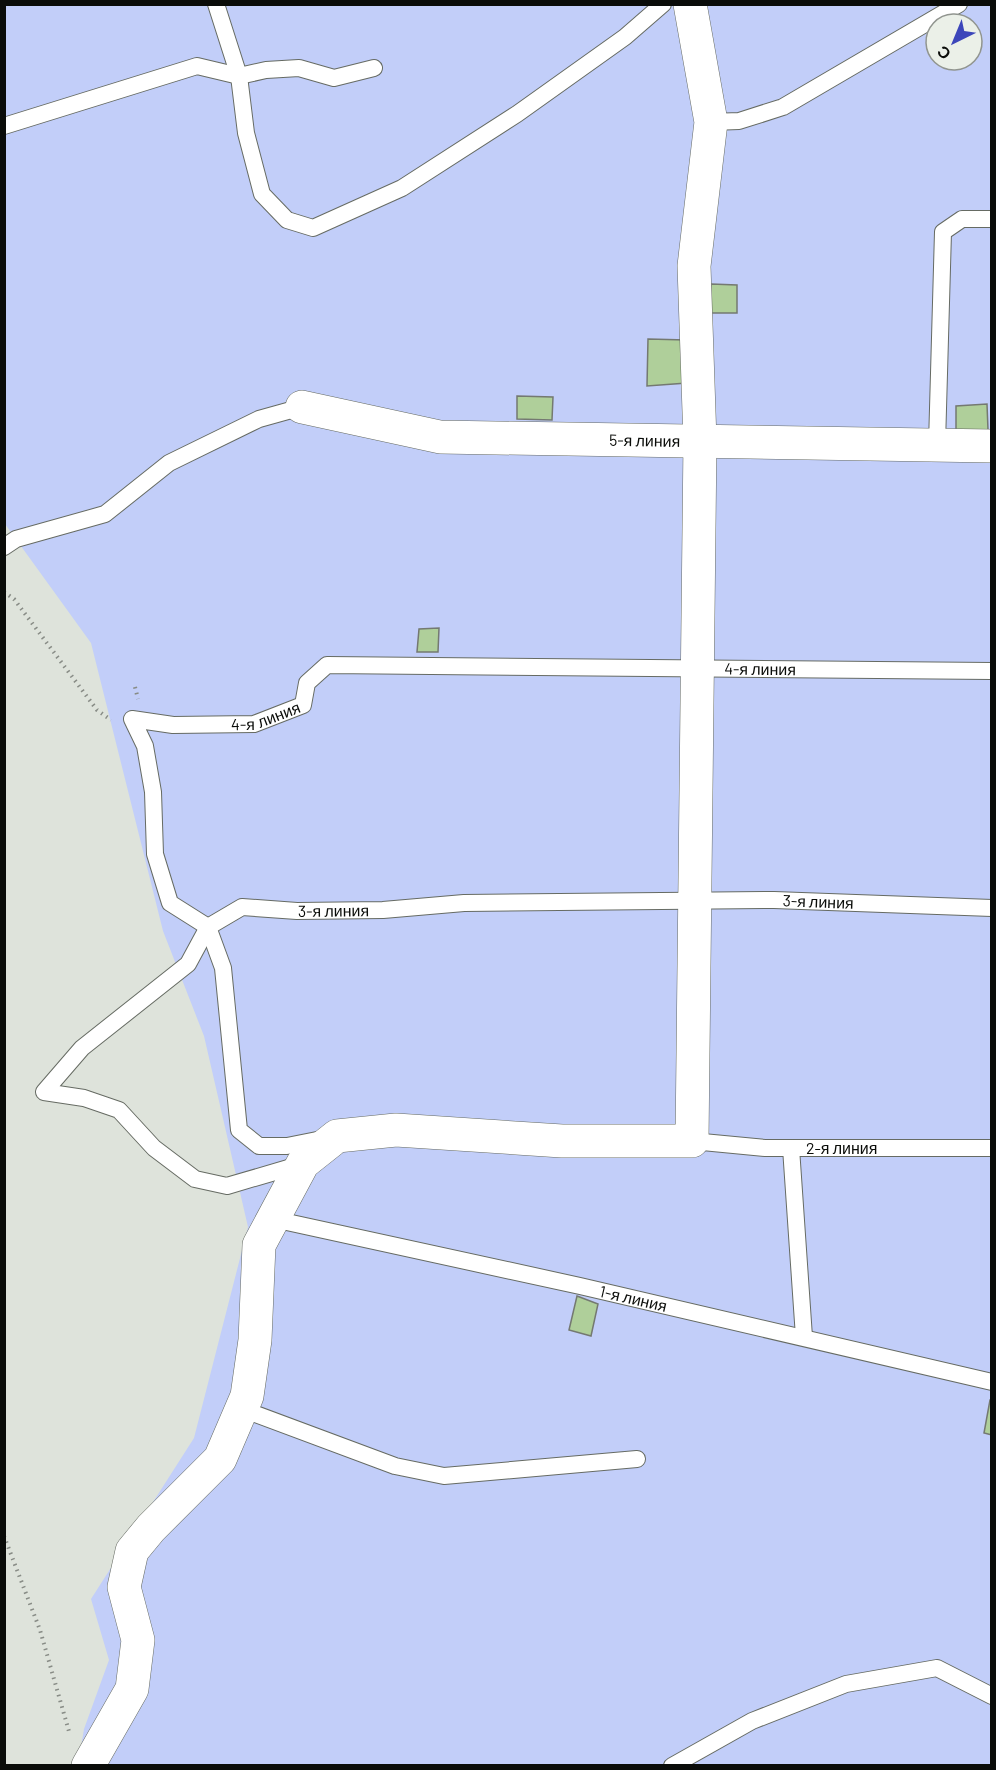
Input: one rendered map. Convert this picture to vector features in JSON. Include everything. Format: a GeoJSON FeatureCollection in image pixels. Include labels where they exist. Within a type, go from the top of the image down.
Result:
{"type":"FeatureCollection","features":[{"type":"Feature","properties":{"kind":"street"},"geometry":{"type":"LineString","coordinates":[[81,1755],[132,1689],[138,1640],[124,1587],[132,1551],[151,1528],[219,1459],[247,1396],[255,1340],[259,1245],[303,1164],[337,1136],[396,1130],[562,1141],[692,1141],[700,441],[694,266],[711,122],[690,4]]}},
{"type":"Feature","properties":{"kind":"street","name":"5-я линия"},"geometry":{"type":"LineString","coordinates":[[302,407],[440,437],[992,446]]}},
{"type":"Feature","properties":{"kind":"lane"},"geometry":{"type":"LineString","coordinates":[[216,4],[239,76],[246,133],[262,194],[287,220],[313,228],[402,188],[526,107],[625,37],[663,4]]}},
{"type":"Feature","properties":{"kind":"lane"},"geometry":{"type":"LineString","coordinates":[[711,122],[739,121],[783,107],[959,4]]}},
{"type":"Feature","properties":{"kind":"lane"},"geometry":{"type":"LineString","coordinates":[[4,126],[197,66],[239,76],[266,70],[299,68],[334,78],[374,68]]}},
{"type":"Feature","properties":{"kind":"lane"},"geometry":{"type":"LineString","coordinates":[[937,444],[943,232],[962,219],[992,219]]}},
{"type":"Feature","properties":{"kind":"lane"},"geometry":{"type":"LineString","coordinates":[[4,547],[16,538],[105,514],[169,462],[259,419],[302,407]]}},
{"type":"Feature","properties":{"kind":"lane","name":"4-я линия"},"geometry":{"type":"LineString","coordinates":[[132,719],[173,725],[254,724],[303,705],[307,682],[327,665],[992,671]]}},
{"type":"Feature","properties":{"kind":"lane"},"geometry":{"type":"LineString","coordinates":[[132,719],[145,746],[153,792],[155,854],[170,903],[208,927],[223,968],[231,1027],[233,1084],[239,1130],[258,1146],[287,1146],[337,1136]]}},
{"type":"Feature","properties":{"kind":"lane","name":"3-я линия"},"geometry":{"type":"LineString","coordinates":[[208,927],[242,907],[297,911],[383,910],[464,903],[774,900],[992,908]]}},
{"type":"Feature","properties":{"kind":"lane"},"geometry":{"type":"LineString","coordinates":[[208,927],[188,964],[82,1047],[44,1092],[84,1098],[119,1110],[154,1148],[195,1179],[227,1186],[303,1164]]}},
{"type":"Feature","properties":{"kind":"lane","name":"2-я линия"},"geometry":{"type":"LineString","coordinates":[[692,1141],[765,1148],[992,1148]]}},
{"type":"Feature","properties":{"kind":"lane"},"geometry":{"type":"LineString","coordinates":[[791,1148],[804,1337]]}},
{"type":"Feature","properties":{"kind":"lane","name":"1-я линия"},"geometry":{"type":"LineString","coordinates":[[273,1219],[804,1337],[992,1382]]}},
{"type":"Feature","properties":{"kind":"lane"},"geometry":{"type":"LineString","coordinates":[[242,1408],[395,1466],[444,1476],[637,1459]]}},
{"type":"Feature","properties":{"kind":"lane"},"geometry":{"type":"LineString","coordinates":[[672,1766],[752,1721],[846,1684],[937,1668],[992,1696]]}},
{"type":"Feature","properties":{"kind":"path"},"geometry":{"type":"LineString","coordinates":[[4,592],[14,599],[97,711],[113,722],[132,719],[139,702],[135,687]]}},
{"type":"Feature","properties":{"kind":"path"},"geometry":{"type":"LineString","coordinates":[[4,1536],[40,1630],[81,1755]]}},
{"type":"Feature","properties":{"kind":"shaded area"},"geometry":{"type":"Polygon","coordinates":[[[4,5],[991,5],[991,1765],[78,1765],[84,1729],[109,1660],[91,1599],[194,1438],[248,1227],[204,1036],[163,931],[91,643],[5,524],[4,5]]]}},
{"type":"Feature","properties":{"kind":"building"},"geometry":{"type":"Polygon","coordinates":[[[711,284],[737,285],[737,313],[710,313],[711,284]]]}},
{"type":"Feature","properties":{"kind":"building"},"geometry":{"type":"Polygon","coordinates":[[[648,339],[686,340],[687,383],[647,386],[648,339]]]}},
{"type":"Feature","properties":{"kind":"building"},"geometry":{"type":"Polygon","coordinates":[[[517,396],[553,397],[552,420],[517,419],[517,396]]]}},
{"type":"Feature","properties":{"kind":"building"},"geometry":{"type":"Polygon","coordinates":[[[987,404],[988,430],[956,431],[956,406],[987,404]]]}},
{"type":"Feature","properties":{"kind":"building"},"geometry":{"type":"Polygon","coordinates":[[[439,628],[438,652],[417,652],[419,629],[439,628]]]}},
{"type":"Feature","properties":{"kind":"building"},"geometry":{"type":"Polygon","coordinates":[[[577,1296],[598,1304],[591,1336],[569,1330],[577,1296]]]}},
{"type":"Feature","properties":{"kind":"building"},"geometry":{"type":"Polygon","coordinates":[[[990,1400],[992,1400],[992,1435],[984,1433],[990,1400]]]}}]}
